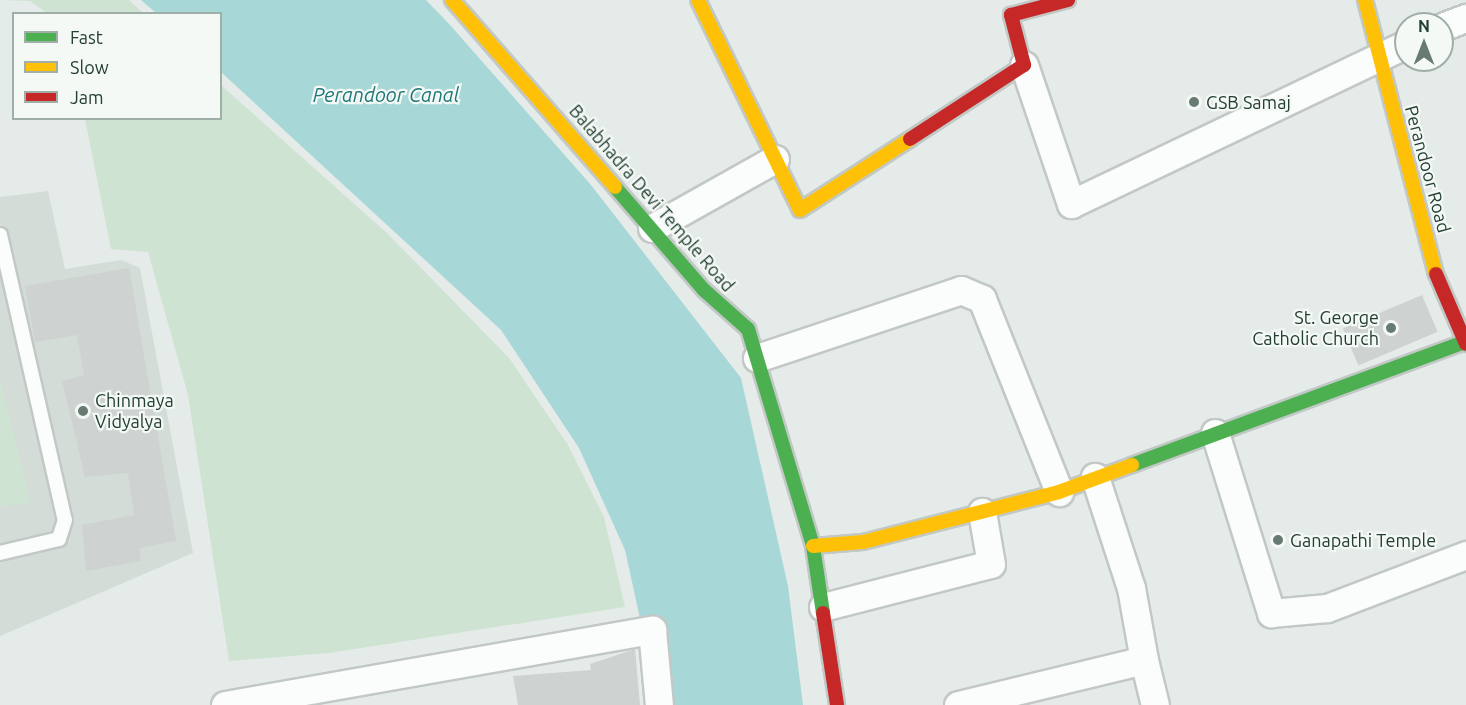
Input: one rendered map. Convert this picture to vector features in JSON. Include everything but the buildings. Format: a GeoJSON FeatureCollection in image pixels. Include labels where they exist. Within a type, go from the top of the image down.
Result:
{"type":"FeatureCollection","features":[{"type":"Feature","properties":{"kind":"street","name":"Balabhadra Devi Temple Road"},"geometry":{"type":"LineString","coordinates":[[452,0],[704,290],[748,329],[813,546],[837,705]]}},
{"type":"Feature","properties":{"kind":"street"},"geometry":{"type":"LineString","coordinates":[[698,0],[800,210],[1024,65]]}},
{"type":"Feature","properties":{"kind":"street"},"geometry":{"type":"LineString","coordinates":[[1068,0],[1011,15],[1024,65],[1071,204],[1394,50]]}},
{"type":"Feature","properties":{"kind":"street","name":"Perandoor Road"},"geometry":{"type":"LineString","coordinates":[[1365,0],[1443,300],[1466,343]]}},
{"type":"Feature","properties":{"kind":"street"},"geometry":{"type":"LineString","coordinates":[[652,228],[775,159]]}},
{"type":"Feature","properties":{"kind":"street"},"geometry":{"type":"LineString","coordinates":[[757,358],[961,290],[982,299],[1059,492]]}},
{"type":"Feature","properties":{"kind":"street"},"geometry":{"type":"LineString","coordinates":[[813,546],[862,542],[1059,492],[1466,343]]}},
{"type":"Feature","properties":{"kind":"street"},"geometry":{"type":"LineString","coordinates":[[1215,433],[1271,613],[1327,608],[1466,555]]}},
{"type":"Feature","properties":{"kind":"street"},"geometry":{"type":"LineString","coordinates":[[1095,477],[1131,588],[1155,705]]}},
{"type":"Feature","properties":{"kind":"street"},"geometry":{"type":"LineString","coordinates":[[823,607],[991,564],[982,512]]}},
{"type":"Feature","properties":{"kind":"street"},"geometry":{"type":"LineString","coordinates":[[225,705],[272,701],[652,630],[659,705]]}},
{"type":"Feature","properties":{"kind":"street"},"geometry":{"type":"LineString","coordinates":[[958,705],[1144,660]]}},
{"type":"Feature","properties":{"kind":"lane"},"geometry":{"type":"LineString","coordinates":[[0,235],[64,520],[59,539],[0,553]]}},
{"type":"Feature","properties":{"kind":"shaded area","name":"Chinmaya Vidyalya"},"geometry":{"type":"Polygon","coordinates":[[[48,191],[65,269],[121,260],[140,268],[193,553],[0,636],[0,197],[48,191]]]}},
{"type":"Feature","properties":{"kind":"green space"},"geometry":{"type":"Polygon","coordinates":[[[0,0],[129,0],[142,12],[46,12],[30,1],[0,0]]]}},
{"type":"Feature","properties":{"kind":"green space"},"geometry":{"type":"Polygon","coordinates":[[[222,86],[388,234],[509,358],[568,445],[604,517],[625,607],[329,653],[229,661],[188,395],[148,252],[111,249],[85,120],[222,120],[222,86]]]}},
{"type":"Feature","properties":{"kind":"green space"},"geometry":{"type":"Polygon","coordinates":[[[0,380],[31,502],[0,507],[0,380]]]}},
{"type":"Feature","properties":{"kind":"water","name":"Perandoor Canal"},"geometry":{"type":"Polygon","coordinates":[[[141,0],[426,0],[450,25],[591,185],[741,378],[788,586],[803,705],[659,705],[625,550],[579,448],[501,330],[222,73],[222,12],[155,12],[141,0]]]}},
{"type":"Feature","properties":{"kind":"traffic: fast"},"geometry":{"type":"LineString","coordinates":[[615,187],[704,290],[748,329],[813,546],[823,613]]}},
{"type":"Feature","properties":{"kind":"traffic: fast"},"geometry":{"type":"LineString","coordinates":[[1132,465],[1465,342]]}},
{"type":"Feature","properties":{"kind":"traffic: slow"},"geometry":{"type":"LineString","coordinates":[[452,0],[615,187]]}},
{"type":"Feature","properties":{"kind":"traffic: slow"},"geometry":{"type":"LineString","coordinates":[[698,0],[800,210],[910,139]]}},
{"type":"Feature","properties":{"kind":"traffic: slow"},"geometry":{"type":"LineString","coordinates":[[1365,0],[1436,274]]}},
{"type":"Feature","properties":{"kind":"traffic: slow"},"geometry":{"type":"LineString","coordinates":[[813,546],[863,542],[1059,492],[1132,465]]}},
{"type":"Feature","properties":{"kind":"traffic: jam"},"geometry":{"type":"LineString","coordinates":[[910,139],[1024,65],[1011,15],[1068,0]]}},
{"type":"Feature","properties":{"kind":"traffic: jam"},"geometry":{"type":"LineString","coordinates":[[1436,274],[1466,344]]}},
{"type":"Feature","properties":{"kind":"traffic: jam"},"geometry":{"type":"LineString","coordinates":[[823,613],[837,705]]}},
{"type":"Feature","properties":{"kind":"place","name":"GSB Samaj"},"geometry":{"type":"Point","coordinates":[1194,102]}},
{"type":"Feature","properties":{"kind":"place","name":"St. George Catholic Church"},"geometry":{"type":"Point","coordinates":[1391,328]}},
{"type":"Feature","properties":{"kind":"place","name":"Chinmaya Vidyalya"},"geometry":{"type":"Point","coordinates":[83,411]}},
{"type":"Feature","properties":{"kind":"place","name":"Ganapathi Temple"},"geometry":{"type":"Point","coordinates":[1278,540]}}]}
